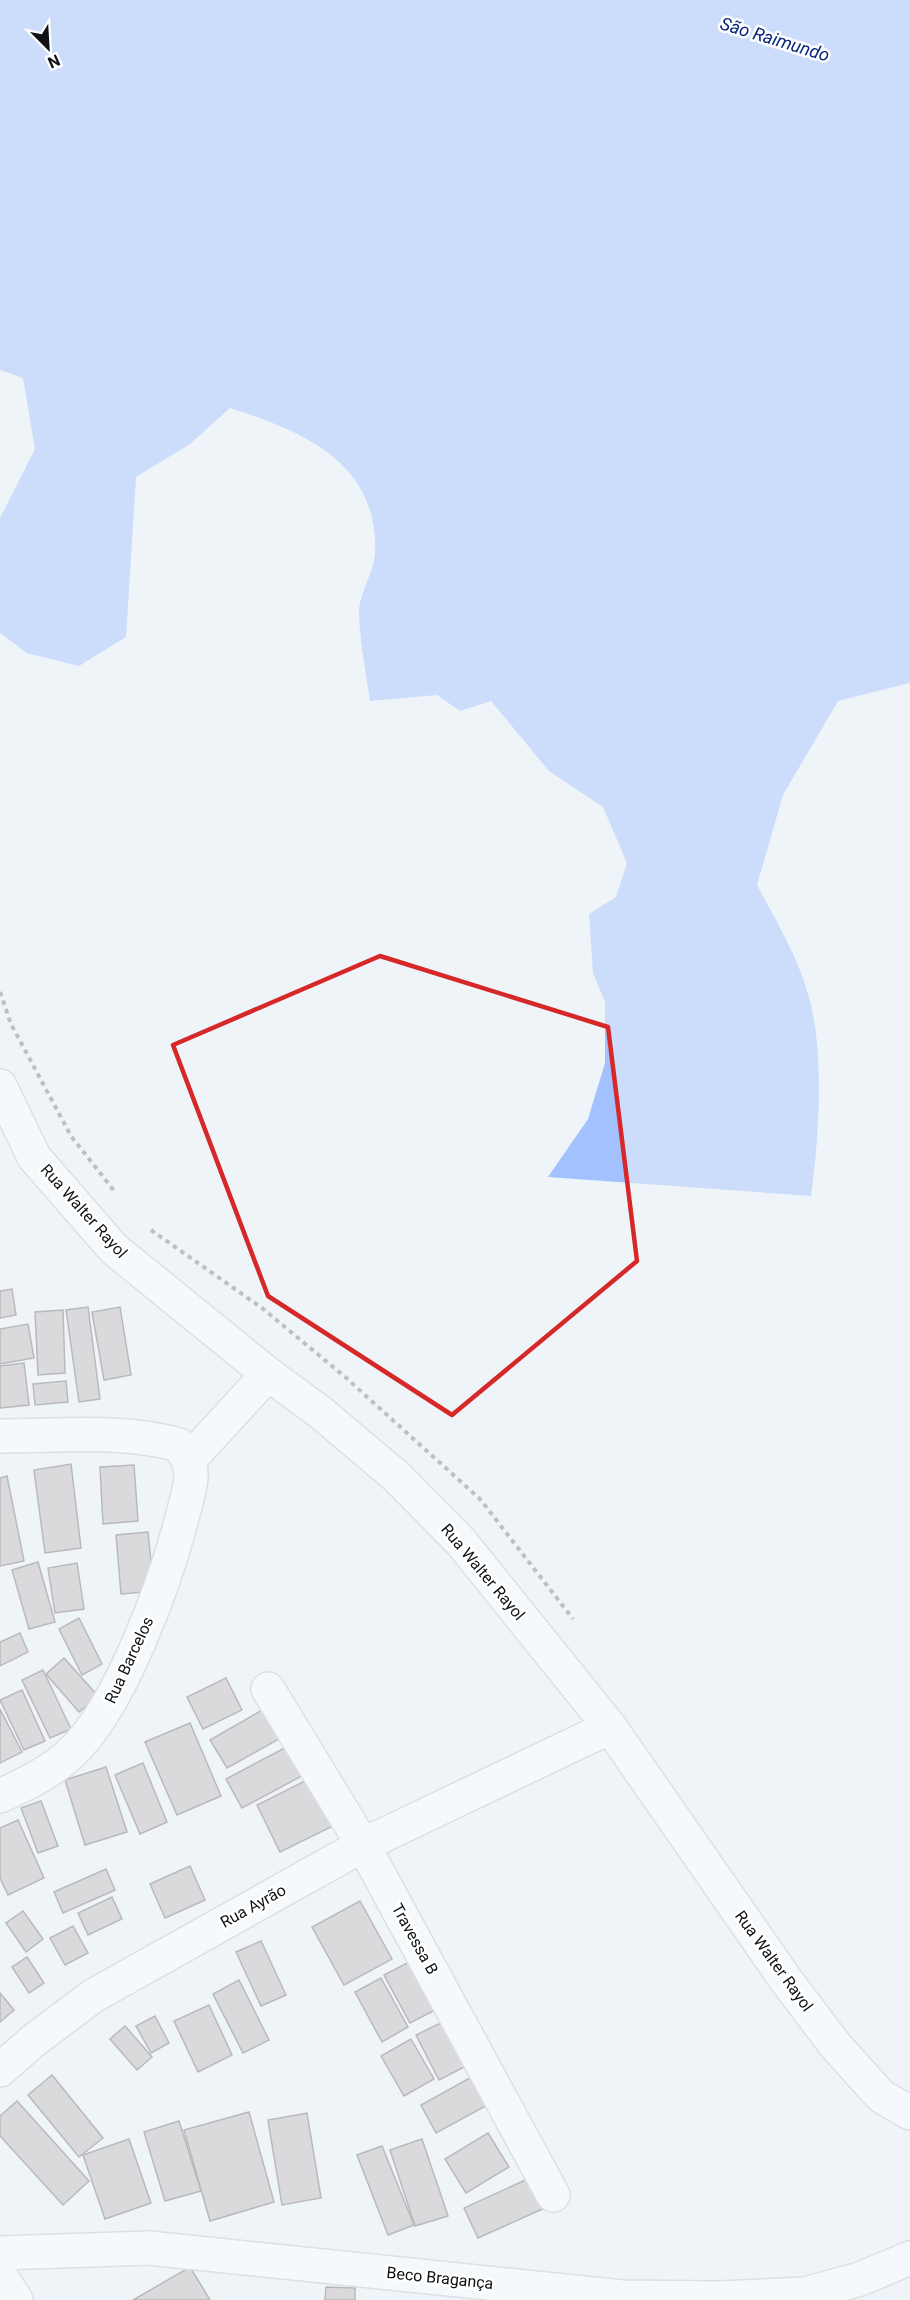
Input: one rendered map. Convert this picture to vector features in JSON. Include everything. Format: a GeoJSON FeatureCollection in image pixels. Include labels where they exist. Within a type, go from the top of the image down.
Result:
{"type":"FeatureCollection","features":[{"type":"Feature","properties":{"kind":"street","name":"Rua Walter Rayol"},"geometry":{"type":"LineString","coordinates":[[0,1086],[34,1156],[114,1249],[268,1374],[320,1412],[397,1477],[461,1542],[610,1727],[786,1980],[835,2045],[881,2096],[910,2114]]}},
{"type":"Feature","properties":{"kind":"street"},"geometry":{"type":"LineString","coordinates":[[0,1436],[115,1435],[155,1438],[178,1445],[190,1469],[268,1374]]}},
{"type":"Feature","properties":{"kind":"street","name":"Rua Barcelos"},"geometry":{"type":"LineString","coordinates":[[0,1796],[27,1784],[70,1754],[103,1714],[158,1598],[173,1552],[190,1469]]}},
{"type":"Feature","properties":{"kind":"street","name":"Travessa B"},"geometry":{"type":"LineString","coordinates":[[268,1689],[363,1845],[554,2194]]}},
{"type":"Feature","properties":{"kind":"street","name":"Rua Ayrão"},"geometry":{"type":"LineString","coordinates":[[0,2070],[33,2041],[93,1996],[363,1845],[610,1727]]}},
{"type":"Feature","properties":{"kind":"street","name":"Beco Bragança"},"geometry":{"type":"LineString","coordinates":[[0,2253],[149,2248],[622,2297],[720,2298],[805,2294],[860,2279],[910,2258]]}},
{"type":"Feature","properties":{"kind":"street"},"geometry":{"type":"LineString","coordinates":[[0,2275],[16,2300]]}},
{"type":"Feature","properties":{"kind":"highlighted area"},"geometry":{"type":"Polygon","coordinates":[[[380,956],[608,1027],[637,1261],[452,1415],[268,1296],[173,1045],[380,956]]]}},
{"type":"Feature","properties":{"kind":"water","name":"São Raimundo"},"geometry":{"type":"Polygon","coordinates":[[[0,0],[910,0],[910,683],[838,701],[783,795],[757,885],[786,938],[798,966],[813,1016],[819,1067],[819,1094],[811,1196],[548,1177],[588,1119],[605,1063],[605,1002],[593,973],[589,914],[616,897],[627,863],[603,807],[549,771],[491,701],[460,711],[437,695],[370,701],[359,607],[374,561],[373,522],[364,496],[350,474],[331,455],[309,440],[284,428],[230,408],[190,444],[136,477],[126,637],[79,666],[27,653],[0,633],[0,518],[35,449],[23,378],[0,370],[0,0]]]}},
{"type":"Feature","properties":{"kind":"building"},"geometry":{"type":"Polygon","coordinates":[[[12,1289],[16,1315],[0,1318],[0,1291],[12,1289]]]}},
{"type":"Feature","properties":{"kind":"building"},"geometry":{"type":"Polygon","coordinates":[[[88,1307],[100,1399],[79,1402],[66,1310],[88,1307]]]}},
{"type":"Feature","properties":{"kind":"building"},"geometry":{"type":"Polygon","coordinates":[[[120,1307],[131,1375],[104,1380],[92,1312],[120,1307]]]}},
{"type":"Feature","properties":{"kind":"building"},"geometry":{"type":"Polygon","coordinates":[[[63,1310],[65,1373],[38,1375],[35,1312],[63,1310]]]}},
{"type":"Feature","properties":{"kind":"building"},"geometry":{"type":"Polygon","coordinates":[[[28,1324],[34,1358],[0,1364],[0,1329],[28,1324]]]}},
{"type":"Feature","properties":{"kind":"building"},"geometry":{"type":"Polygon","coordinates":[[[24,1363],[29,1405],[0,1408],[0,1366],[24,1363]]]}},
{"type":"Feature","properties":{"kind":"building"},"geometry":{"type":"Polygon","coordinates":[[[66,1381],[68,1402],[35,1405],[33,1384],[66,1381]]]}},
{"type":"Feature","properties":{"kind":"building"},"geometry":{"type":"Polygon","coordinates":[[[71,1464],[81,1548],[45,1553],[34,1470],[71,1464]]]}},
{"type":"Feature","properties":{"kind":"building"},"geometry":{"type":"Polygon","coordinates":[[[134,1465],[138,1521],[103,1524],[100,1467],[134,1465]]]}},
{"type":"Feature","properties":{"kind":"building"},"geometry":{"type":"Polygon","coordinates":[[[7,1476],[24,1561],[0,1566],[0,1478],[7,1476]]]}},
{"type":"Feature","properties":{"kind":"building"},"geometry":{"type":"Polygon","coordinates":[[[148,1532],[154,1591],[121,1594],[116,1535],[148,1532]]]}},
{"type":"Feature","properties":{"kind":"building"},"geometry":{"type":"Polygon","coordinates":[[[38,1562],[55,1622],[29,1629],[12,1570],[38,1562]]]}},
{"type":"Feature","properties":{"kind":"building"},"geometry":{"type":"Polygon","coordinates":[[[77,1563],[84,1609],[55,1613],[48,1568],[77,1563]]]}},
{"type":"Feature","properties":{"kind":"building"},"geometry":{"type":"Polygon","coordinates":[[[79,1618],[102,1664],[82,1675],[59,1629],[79,1618]]]}},
{"type":"Feature","properties":{"kind":"building"},"geometry":{"type":"Polygon","coordinates":[[[20,1633],[28,1652],[0,1666],[0,1642],[20,1633]]]}},
{"type":"Feature","properties":{"kind":"building"},"geometry":{"type":"Polygon","coordinates":[[[64,1658],[98,1696],[79,1712],[46,1674],[64,1658]]]}},
{"type":"Feature","properties":{"kind":"building"},"geometry":{"type":"Polygon","coordinates":[[[43,1670],[71,1729],[50,1738],[22,1680],[43,1670]]]}},
{"type":"Feature","properties":{"kind":"building"},"geometry":{"type":"Polygon","coordinates":[[[226,1678],[242,1710],[203,1729],[187,1697],[226,1678]]]}},
{"type":"Feature","properties":{"kind":"building"},"geometry":{"type":"Polygon","coordinates":[[[22,1690],[45,1741],[24,1750],[0,1700],[22,1690]]]}},
{"type":"Feature","properties":{"kind":"building"},"geometry":{"type":"Polygon","coordinates":[[[271,1705],[288,1734],[227,1768],[210,1740],[271,1705]]]}},
{"type":"Feature","properties":{"kind":"building"},"geometry":{"type":"Polygon","coordinates":[[[0,1709],[22,1752],[0,1763],[0,1709]]]}},
{"type":"Feature","properties":{"kind":"building"},"geometry":{"type":"Polygon","coordinates":[[[190,1723],[221,1796],[177,1815],[145,1742],[190,1723]]]}},
{"type":"Feature","properties":{"kind":"building"},"geometry":{"type":"Polygon","coordinates":[[[294,1743],[309,1772],[242,1808],[226,1779],[294,1743]]]}},
{"type":"Feature","properties":{"kind":"building"},"geometry":{"type":"Polygon","coordinates":[[[143,1763],[167,1822],[140,1834],[115,1775],[143,1763]]]}},
{"type":"Feature","properties":{"kind":"building"},"geometry":{"type":"Polygon","coordinates":[[[106,1767],[127,1832],[85,1845],[65,1780],[106,1767]]]}},
{"type":"Feature","properties":{"kind":"building"},"geometry":{"type":"Polygon","coordinates":[[[313,1777],[337,1824],[280,1852],[257,1805],[313,1777]]]}},
{"type":"Feature","properties":{"kind":"building"},"geometry":{"type":"Polygon","coordinates":[[[41,1801],[58,1846],[38,1853],[21,1808],[41,1801]]]}},
{"type":"Feature","properties":{"kind":"building"},"geometry":{"type":"Polygon","coordinates":[[[18,1820],[44,1878],[8,1895],[0,1878],[0,1828],[18,1820]]]}},
{"type":"Feature","properties":{"kind":"building"},"geometry":{"type":"Polygon","coordinates":[[[190,1866],[205,1900],[165,1918],[150,1884],[190,1866]]]}},
{"type":"Feature","properties":{"kind":"building"},"geometry":{"type":"Polygon","coordinates":[[[106,1869],[115,1890],[63,1913],[54,1892],[106,1869]]]}},
{"type":"Feature","properties":{"kind":"building"},"geometry":{"type":"Polygon","coordinates":[[[112,1897],[122,1919],[88,1935],[78,1913],[112,1897]]]}},
{"type":"Feature","properties":{"kind":"building"},"geometry":{"type":"Polygon","coordinates":[[[360,1901],[392,1959],[344,1985],[312,1927],[360,1901]]]}},
{"type":"Feature","properties":{"kind":"building"},"geometry":{"type":"Polygon","coordinates":[[[23,1911],[43,1939],[26,1952],[6,1923],[23,1911]]]}},
{"type":"Feature","properties":{"kind":"building"},"geometry":{"type":"Polygon","coordinates":[[[73,1926],[88,1953],[65,1965],[50,1938],[73,1926]]]}},
{"type":"Feature","properties":{"kind":"building"},"geometry":{"type":"Polygon","coordinates":[[[261,1941],[286,1995],[261,2006],[236,1952],[261,1941]]]}},
{"type":"Feature","properties":{"kind":"building"},"geometry":{"type":"Polygon","coordinates":[[[27,1957],[44,1983],[29,1993],[12,1967],[27,1957]]]}},
{"type":"Feature","properties":{"kind":"building"},"geometry":{"type":"Polygon","coordinates":[[[417,1958],[443,2006],[410,2023],[384,1975],[417,1958]]]}},
{"type":"Feature","properties":{"kind":"building"},"geometry":{"type":"Polygon","coordinates":[[[381,1978],[408,2027],[382,2042],[355,1992],[381,1978]]]}},
{"type":"Feature","properties":{"kind":"building"},"geometry":{"type":"Polygon","coordinates":[[[239,1980],[269,2040],[243,2053],[213,1994],[239,1980]]]}},
{"type":"Feature","properties":{"kind":"building"},"geometry":{"type":"Polygon","coordinates":[[[0,1993],[14,2010],[0,2022],[0,1993]]]}},
{"type":"Feature","properties":{"kind":"building"},"geometry":{"type":"Polygon","coordinates":[[[209,2005],[232,2055],[198,2072],[174,2021],[209,2005]]]}},
{"type":"Feature","properties":{"kind":"building"},"geometry":{"type":"Polygon","coordinates":[[[155,2016],[169,2043],[151,2053],[136,2026],[155,2016]]]}},
{"type":"Feature","properties":{"kind":"building"},"geometry":{"type":"Polygon","coordinates":[[[449,2019],[472,2063],[439,2080],[416,2035],[449,2019]]]}},
{"type":"Feature","properties":{"kind":"building"},"geometry":{"type":"Polygon","coordinates":[[[125,2026],[152,2057],[137,2070],[110,2039],[125,2026]]]}},
{"type":"Feature","properties":{"kind":"building"},"geometry":{"type":"Polygon","coordinates":[[[411,2039],[434,2079],[404,2096],[381,2056],[411,2039]]]}},
{"type":"Feature","properties":{"kind":"building"},"geometry":{"type":"Polygon","coordinates":[[[477,2074],[493,2102],[436,2133],[421,2105],[477,2074]]]}},
{"type":"Feature","properties":{"kind":"building"},"geometry":{"type":"Polygon","coordinates":[[[52,2075],[103,2138],[79,2157],[28,2095],[52,2075]]]}},
{"type":"Feature","properties":{"kind":"building"},"geometry":{"type":"Polygon","coordinates":[[[17,2101],[89,2181],[63,2205],[0,2136],[0,2116],[17,2101]]]}},
{"type":"Feature","properties":{"kind":"building"},"geometry":{"type":"Polygon","coordinates":[[[249,2112],[274,2202],[210,2221],[184,2130],[249,2112]]]}},
{"type":"Feature","properties":{"kind":"building"},"geometry":{"type":"Polygon","coordinates":[[[307,2113],[321,2198],[282,2205],[268,2120],[307,2113]]]}},
{"type":"Feature","properties":{"kind":"building"},"geometry":{"type":"Polygon","coordinates":[[[179,2121],[201,2191],[165,2201],[144,2132],[179,2121]]]}},
{"type":"Feature","properties":{"kind":"building"},"geometry":{"type":"Polygon","coordinates":[[[488,2133],[509,2167],[466,2193],[445,2159],[488,2133]]]}},
{"type":"Feature","properties":{"kind":"building"},"geometry":{"type":"Polygon","coordinates":[[[129,2139],[151,2203],[105,2219],[83,2155],[129,2139]]]}},
{"type":"Feature","properties":{"kind":"building"},"geometry":{"type":"Polygon","coordinates":[[[422,2139],[448,2216],[415,2226],[390,2150],[422,2139]]]}},
{"type":"Feature","properties":{"kind":"building"},"geometry":{"type":"Polygon","coordinates":[[[382,2146],[414,2225],[388,2235],[357,2155],[382,2146]]]}},
{"type":"Feature","properties":{"kind":"building"},"geometry":{"type":"Polygon","coordinates":[[[534,2176],[547,2207],[478,2238],[464,2208],[534,2176]]]}},
{"type":"Feature","properties":{"kind":"building"},"geometry":{"type":"Polygon","coordinates":[[[190,2267],[210,2300],[133,2300],[190,2267]]]}},
{"type":"Feature","properties":{"kind":"building"},"geometry":{"type":"Polygon","coordinates":[[[326,2287],[355,2288],[355,2300],[325,2300],[326,2287]]]}}]}
